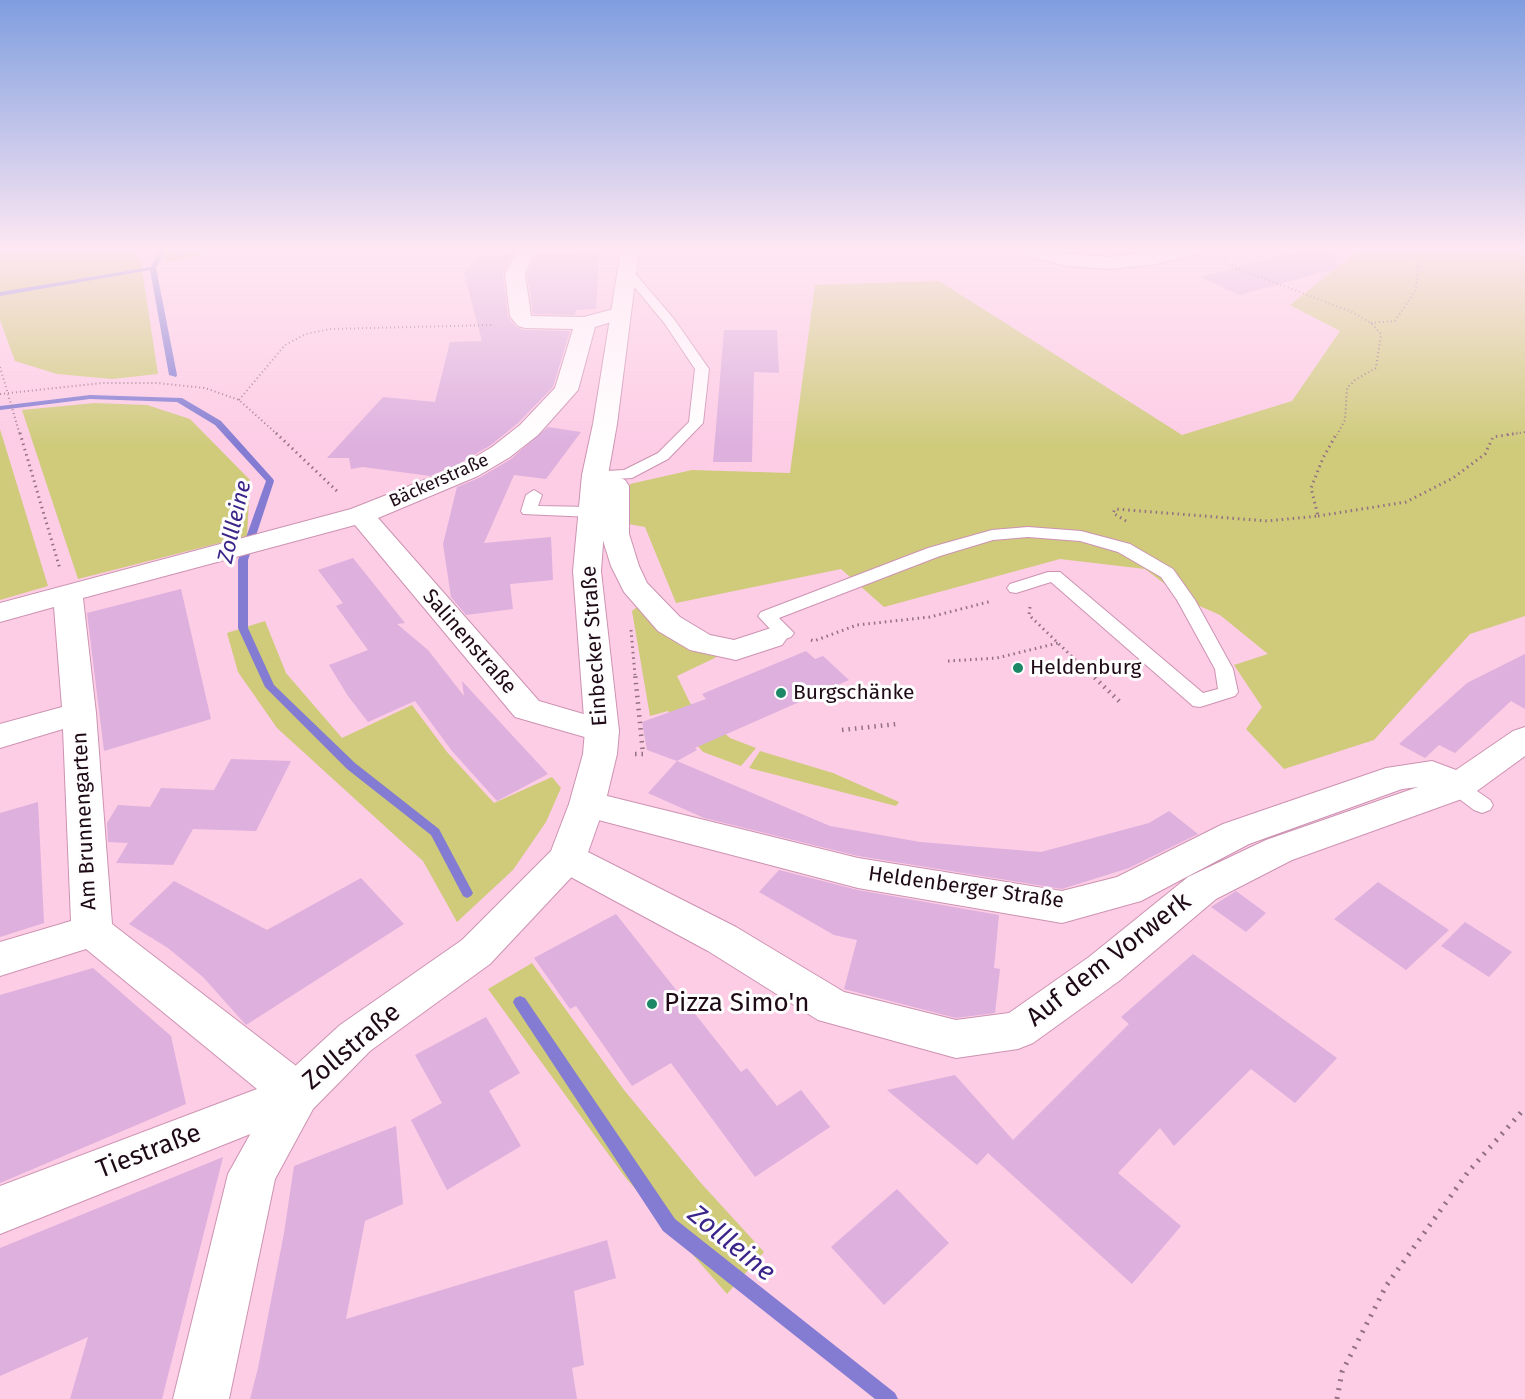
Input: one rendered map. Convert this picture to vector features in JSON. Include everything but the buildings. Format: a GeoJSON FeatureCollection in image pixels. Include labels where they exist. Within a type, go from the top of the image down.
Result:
{"type":"FeatureCollection","features":[{"type":"Feature","properties":{"kind":"street"},"geometry":{"type":"LineString","coordinates":[[520,315],[525,322],[585,323],[613,315]]}},
{"type":"Feature","properties":{"kind":"street","name":"Einbecker Straße"},"geometry":{"type":"LineString","coordinates":[[567,858],[587,804],[600,754],[602,731],[587,571],[595,475],[621,315]]}},
{"type":"Feature","properties":{"kind":"street","name":"Bäckerstraße"},"geometry":{"type":"LineString","coordinates":[[0,613],[361,515],[470,471],[501,452],[529,430],[566,390],[585,323]]}},
{"type":"Feature","properties":{"kind":"street"},"geometry":{"type":"LineString","coordinates":[[595,475],[616,486],[615,534],[634,586],[669,624],[701,644],[736,650],[771,638]]}},
{"type":"Feature","properties":{"kind":"street","name":"Salinenstraße"},"geometry":{"type":"LineString","coordinates":[[361,515],[527,709],[602,731]]}},
{"type":"Feature","properties":{"kind":"street","name":"Am Brunnengarten"},"geometry":{"type":"LineString","coordinates":[[68,593],[79,713],[92,931],[297,1094]]}},
{"type":"Feature","properties":{"kind":"street"},"geometry":{"type":"LineString","coordinates":[[0,736],[79,713]]}},
{"type":"Feature","properties":{"kind":"street"},"geometry":{"type":"LineString","coordinates":[[1470,796],[1525,739]]}},
{"type":"Feature","properties":{"kind":"street","name":"Heldenberger Straße"},"geometry":{"type":"LineString","coordinates":[[587,804],[858,873],[1062,907],[1127,890],[1236,834],[1399,777],[1432,774],[1470,796]]}},
{"type":"Feature","properties":{"kind":"street","name":"Auf dem Vorwerk"},"geometry":{"type":"LineString","coordinates":[[567,858],[722,939],[833,1007],[956,1039],[1018,1030],[1104,969],[1202,888],[1279,850],[1470,796]]}},
{"type":"Feature","properties":{"kind":"street","name":"Zollstraße"},"geometry":{"type":"LineString","coordinates":[[201,1399],[252,1174],[297,1094],[355,1038],[476,952],[567,858]]}},
{"type":"Feature","properties":{"kind":"street"},"geometry":{"type":"LineString","coordinates":[[0,959],[92,931]]}},
{"type":"Feature","properties":{"kind":"street","name":"Tiestraße"},"geometry":{"type":"LineString","coordinates":[[0,1210],[297,1094]]}},
{"type":"Feature","properties":{"kind":"lane"},"geometry":{"type":"LineString","coordinates":[[595,475],[627,474],[663,456],[696,423],[702,369],[665,315]]}},
{"type":"Feature","properties":{"kind":"lane"},"geometry":{"type":"LineString","coordinates":[[534,495],[529,510],[592,512]]}},
{"type":"Feature","properties":{"kind":"lane"},"geometry":{"type":"LineString","coordinates":[[771,638],[785,633],[767,616],[933,552],[992,535],[1028,532],[1081,536],[1124,548],[1167,573],[1186,600],[1224,669],[1228,692],[1200,701],[1054,576],[1016,591]]}},
{"type":"Feature","properties":{"kind":"path"},"geometry":{"type":"LineString","coordinates":[[1318,516],[1311,488],[1323,458],[1345,420],[1347,388],[1355,380],[1376,368],[1381,334],[1357,315]]}},
{"type":"Feature","properties":{"kind":"path"},"geometry":{"type":"LineString","coordinates":[[1371,324],[1395,321],[1399,315]]}},
{"type":"Feature","properties":{"kind":"path"},"geometry":{"type":"LineString","coordinates":[[239,400],[285,345],[306,334],[330,329],[439,327],[525,322]]}},
{"type":"Feature","properties":{"kind":"path"},"geometry":{"type":"LineString","coordinates":[[0,368],[68,593]]}},
{"type":"Feature","properties":{"kind":"path"},"geometry":{"type":"LineString","coordinates":[[0,394],[102,383],[157,383],[205,388],[239,400],[312,465],[361,515]]}},
{"type":"Feature","properties":{"kind":"path"},"geometry":{"type":"LineString","coordinates":[[1131,524],[1113,513],[1114,508],[1210,518],[1267,521],[1318,516],[1406,502],[1453,478],[1485,454],[1493,437],[1525,432]]}},
{"type":"Feature","properties":{"kind":"path"},"geometry":{"type":"LineString","coordinates":[[814,641],[857,626],[930,617],[1016,591],[1031,608],[1029,615],[1120,702]]}},
{"type":"Feature","properties":{"kind":"path"},"geometry":{"type":"LineString","coordinates":[[948,661],[997,658],[1059,643]]}},
{"type":"Feature","properties":{"kind":"path"},"geometry":{"type":"LineString","coordinates":[[842,730],[897,724]]}},
{"type":"Feature","properties":{"kind":"path"},"geometry":{"type":"LineString","coordinates":[[1336,1399],[1342,1372],[1386,1286],[1468,1172],[1525,1108]]}},
{"type":"Feature","properties":{"kind":"shaded area"},"geometry":{"type":"Polygon","coordinates":[[[0,315],[149,315],[158,374],[112,379],[57,374],[15,361],[0,315]]]}},
{"type":"Feature","properties":{"kind":"shaded area"},"geometry":{"type":"Polygon","coordinates":[[[811,315],[993,315],[1182,435],[1292,401],[1340,331],[1310,315],[1525,315],[1525,616],[1470,634],[1374,740],[1284,769],[1246,729],[1262,707],[1234,665],[1268,654],[1220,615],[1186,600],[1145,569],[1060,559],[884,607],[841,569],[676,603],[645,527],[628,524],[630,484],[692,470],[790,473],[811,315]]]}},
{"type":"Feature","properties":{"kind":"shaded area"},"geometry":{"type":"Polygon","coordinates":[[[95,403],[147,405],[190,419],[250,480],[247,536],[78,579],[22,410],[95,403]]]}},
{"type":"Feature","properties":{"kind":"shaded area"},"geometry":{"type":"Polygon","coordinates":[[[0,429],[48,586],[0,600],[0,429]]]}},
{"type":"Feature","properties":{"kind":"shaded area"},"geometry":{"type":"Polygon","coordinates":[[[637,607],[655,625],[723,654],[677,676],[690,703],[730,738],[756,748],[741,766],[703,752],[668,711],[650,716],[632,611],[637,607]]]}},
{"type":"Feature","properties":{"kind":"shaded area"},"geometry":{"type":"Polygon","coordinates":[[[265,621],[286,673],[342,738],[412,705],[447,752],[494,803],[552,777],[561,788],[546,822],[513,870],[457,922],[423,861],[277,728],[238,672],[227,633],[265,621]]]}},
{"type":"Feature","properties":{"kind":"shaded area"},"geometry":{"type":"Polygon","coordinates":[[[760,751],[833,773],[899,802],[896,806],[749,768],[760,751]]]}},
{"type":"Feature","properties":{"kind":"shaded area"},"geometry":{"type":"Polygon","coordinates":[[[532,963],[624,1090],[700,1182],[764,1252],[727,1294],[625,1177],[488,989],[532,963]]]}},
{"type":"Feature","properties":{"kind":"waterway"},"geometry":{"type":"LineString","coordinates":[[162,315],[173,375]]}},
{"type":"Feature","properties":{"kind":"waterway","name":"Zollleine"},"geometry":{"type":"LineString","coordinates":[[0,408],[90,397],[179,400],[218,423],[270,481],[243,560],[243,628],[270,687],[351,766],[435,832],[467,893]]}},
{"type":"Feature","properties":{"kind":"waterway","name":"Zollleine"},"geometry":{"type":"LineString","coordinates":[[520,1002],[669,1225],[889,1399]]}},
{"type":"Feature","properties":{"kind":"place","name":"Heldenburg"},"geometry":{"type":"Point","coordinates":[1018,668]}},
{"type":"Feature","properties":{"kind":"place","name":"Burgschänke"},"geometry":{"type":"Point","coordinates":[781,693]}},
{"type":"Feature","properties":{"kind":"place","name":"Pizza Simo'n"},"geometry":{"type":"Point","coordinates":[652,1004]}}]}
